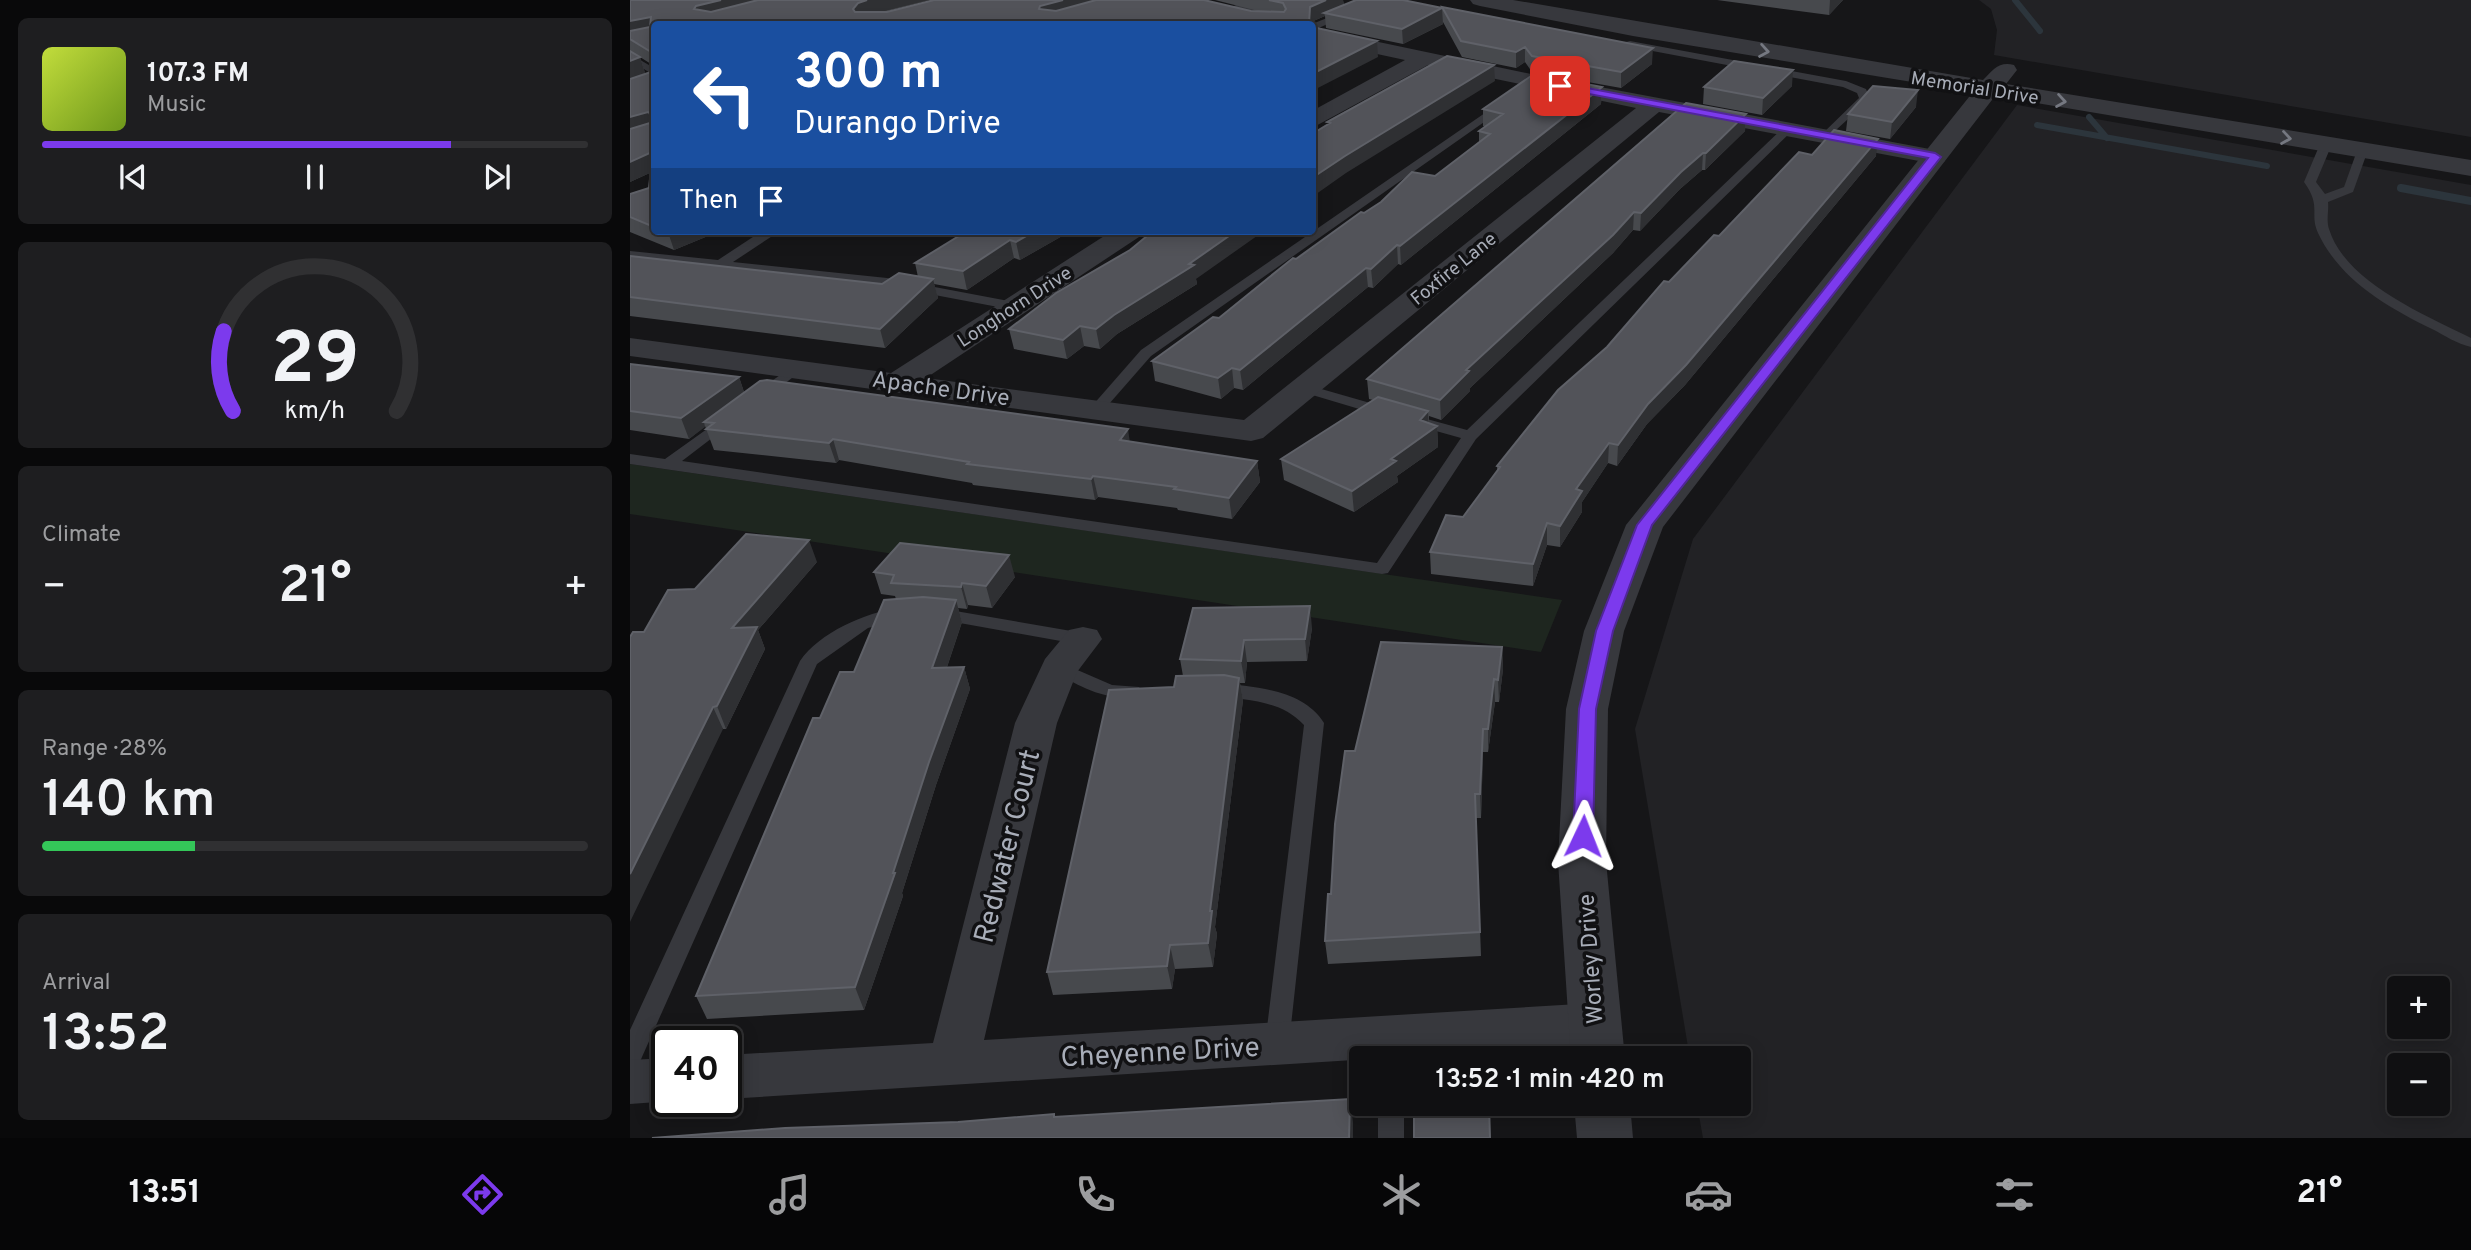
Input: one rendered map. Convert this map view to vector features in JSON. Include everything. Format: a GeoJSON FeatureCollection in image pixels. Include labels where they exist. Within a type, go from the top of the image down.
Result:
{"type":"FeatureCollection","features":[{"type":"Feature","properties":{"kind":"street"},"geometry":{"type":"LineString","coordinates":[[1210,21],[1270,0]]}},
{"type":"Feature","properties":{"kind":"street","name":"Memorial Drive"},"geometry":{"type":"LineString","coordinates":[[1480,0],[1633,29],[2351,127],[2471,146]]}},
{"type":"Feature","properties":{"kind":"street","name":"Memorial Drive"},"geometry":{"type":"LineString","coordinates":[[1583,0],[2326,144],[2471,168]]}},
{"type":"Feature","properties":{"kind":"street"},"geometry":{"type":"LineString","coordinates":[[1194,4],[1260,21]]}},
{"type":"Feature","properties":{"kind":"street"},"geometry":{"type":"LineString","coordinates":[[1316,36],[1425,58],[1525,90],[1654,105],[1935,157]]}},
{"type":"Feature","properties":{"kind":"street"},"geometry":{"type":"LineString","coordinates":[[1316,119],[1425,58]]}},
{"type":"Feature","properties":{"kind":"street","name":"Worley Drive"},"geometry":{"type":"LineString","coordinates":[[1596,1041],[1582,861],[1587,709],[1604,631],[1645,525],[1997,80]]}},
{"type":"Feature","properties":{"kind":"street"},"geometry":{"type":"LineString","coordinates":[[630,88],[651,81]]}},
{"type":"Feature","properties":{"kind":"street","name":"Foxfire Lane"},"geometry":{"type":"LineString","coordinates":[[1251,431],[1654,105]]}},
{"type":"Feature","properties":{"kind":"street"},"geometry":{"type":"LineString","coordinates":[[2326,144],[2351,127],[2362,150]]}},
{"type":"Feature","properties":{"kind":"street","name":"Longhorn Drive"},"geometry":{"type":"LineString","coordinates":[[898,382],[1124,235]]}},
{"type":"Feature","properties":{"kind":"street","name":"Apache Drive"},"geometry":{"type":"LineString","coordinates":[[630,347],[1097,408],[1251,431]]}},
{"type":"Feature","properties":{"kind":"street","name":"Redwater Court"},"geometry":{"type":"LineString","coordinates":[[953,1063],[1036,723],[1071,653]]}},
{"type":"Feature","properties":{"kind":"street","name":"Cheyenne Drive"},"geometry":{"type":"LineString","coordinates":[[1449,1046],[1596,1041]]}},
{"type":"Feature","properties":{"kind":"street","name":"Cheyenne Drive"},"geometry":{"type":"LineString","coordinates":[[742,1076],[1277,1044],[1349,1047]]}},
{"type":"Feature","properties":{"kind":"street"},"geometry":{"type":"LineString","coordinates":[[630,1082],[651,1081]]}},
{"type":"Feature","properties":{"kind":"street"},"geometry":{"type":"LineString","coordinates":[[1603,1116],[1605,1138]]}},
{"type":"Feature","properties":{"kind":"lane"},"geometry":{"type":"LineString","coordinates":[[1316,36],[1355,10]]}},
{"type":"Feature","properties":{"kind":"lane"},"geometry":{"type":"LineString","coordinates":[[1616,42],[1846,84],[1862,91],[1865,99],[1825,137]]}},
{"type":"Feature","properties":{"kind":"lane"},"geometry":{"type":"LineString","coordinates":[[630,57],[651,70]]}},
{"type":"Feature","properties":{"kind":"lane"},"geometry":{"type":"LineString","coordinates":[[1097,408],[1146,354],[1525,90]]}},
{"type":"Feature","properties":{"kind":"lane"},"geometry":{"type":"LineString","coordinates":[[630,459],[1382,569],[1470,436],[1787,130]]}},
{"type":"Feature","properties":{"kind":"lane"},"geometry":{"type":"LineString","coordinates":[[2326,144],[2310,182],[2321,200],[2322,230],[2338,257],[2360,280],[2406,310],[2471,343]]}},
{"type":"Feature","properties":{"kind":"lane"},"geometry":{"type":"LineString","coordinates":[[2321,200],[2349,189],[2362,150]]}},
{"type":"Feature","properties":{"kind":"lane"},"geometry":{"type":"LineString","coordinates":[[720,265],[764,235]]}},
{"type":"Feature","properties":{"kind":"lane"},"geometry":{"type":"LineString","coordinates":[[630,255],[887,282],[1014,306]]}},
{"type":"Feature","properties":{"kind":"lane"},"geometry":{"type":"LineString","coordinates":[[668,464],[795,369]]}},
{"type":"Feature","properties":{"kind":"lane"},"geometry":{"type":"LineString","coordinates":[[1304,388],[1470,436]]}},
{"type":"Feature","properties":{"kind":"lane"},"geometry":{"type":"LineString","coordinates":[[630,1057],[808,661],[851,628],[887,614],[929,612],[1013,625],[1071,653],[1109,691],[1149,691]]}},
{"type":"Feature","properties":{"kind":"lane"},"geometry":{"type":"LineString","coordinates":[[1202,690],[1228,689],[1263,695],[1298,707],[1314,723],[1277,1044]]}},
{"type":"Feature","properties":{"kind":"lane"},"geometry":{"type":"LineString","coordinates":[[1391,1116],[1391,1138]]}},
{"type":"Feature","properties":{"kind":"shaded area"},"geometry":{"type":"Polygon","coordinates":[[[1979,0],[2471,0],[2471,137],[1994,55],[1997,30],[1991,9],[1979,0]]]}},
{"type":"Feature","properties":{"kind":"shaded area"},"geometry":{"type":"Polygon","coordinates":[[[2017,105],[2471,185],[2471,1138],[1703,1138],[1699,1116],[1751,1116],[1751,1046],[1688,1046],[1635,729],[1693,539],[2017,105]]]}},
{"type":"Feature","properties":{"kind":"shaded area"},"geometry":{"type":"Polygon","coordinates":[[[630,464],[1562,600],[1541,652],[630,514],[630,464]]]}},
{"type":"Feature","properties":{"kind":"building"},"geometry":{"type":"Polygon","coordinates":[[[630,0],[721,0],[696,6],[694,9],[711,12],[758,0],[867,0],[858,3],[853,9],[855,12],[887,12],[934,0],[1063,0],[1040,6],[1039,9],[1056,11],[1096,0],[1204,0],[1251,11],[1284,12],[1286,9],[1283,3],[1269,0],[1326,0],[1310,7],[1309,21],[651,21],[651,52],[630,39],[630,31],[650,27],[651,17],[630,21],[630,0]]]}},
{"type":"Feature","properties":{"kind":"building"},"geometry":{"type":"Polygon","coordinates":[[[1356,0],[1403,0],[1442,8],[1402,29],[1324,13],[1356,0]]]}},
{"type":"Feature","properties":{"kind":"building"},"geometry":{"type":"Polygon","coordinates":[[[1442,7],[1653,48],[1621,72],[1532,56],[1525,47],[1516,52],[1461,41],[1442,7]]]}},
{"type":"Feature","properties":{"kind":"building"},"geometry":{"type":"Polygon","coordinates":[[[1316,28],[1377,41],[1316,72],[1316,28]]]}},
{"type":"Feature","properties":{"kind":"building"},"geometry":{"type":"Polygon","coordinates":[[[630,51],[640,57],[630,61],[630,51]]]}},
{"type":"Feature","properties":{"kind":"building"},"geometry":{"type":"Polygon","coordinates":[[[1447,56],[1494,65],[1316,175],[1316,132],[1330,123],[1327,122],[1447,56]]]}},
{"type":"Feature","properties":{"kind":"building"},"geometry":{"type":"Polygon","coordinates":[[[1734,61],[1793,70],[1763,98],[1704,87],[1734,61]]]}},
{"type":"Feature","properties":{"kind":"building"},"geometry":{"type":"Polygon","coordinates":[[[651,72],[651,114],[648,112],[630,117],[630,79],[651,72]]]}},
{"type":"Feature","properties":{"kind":"building"},"geometry":{"type":"Polygon","coordinates":[[[1534,74],[1602,87],[1400,246],[1397,245],[1371,269],[1366,268],[1240,370],[1232,368],[1218,378],[1152,361],[1213,317],[1219,318],[1293,258],[1296,259],[1361,212],[1364,213],[1381,202],[1412,172],[1435,176],[1490,134],[1479,131],[1503,114],[1483,109],[1534,74]]]}},
{"type":"Feature","properties":{"kind":"building"},"geometry":{"type":"Polygon","coordinates":[[[1873,86],[1918,90],[1892,122],[1848,114],[1873,86]]]}},
{"type":"Feature","properties":{"kind":"building"},"geometry":{"type":"Polygon","coordinates":[[[1686,103],[1746,114],[1706,153],[1681,172],[1641,213],[1634,212],[1613,235],[1466,370],[1469,371],[1440,400],[1367,379],[1686,103]]]}},
{"type":"Feature","properties":{"kind":"building"},"geometry":{"type":"Polygon","coordinates":[[[651,114],[651,152],[630,162],[630,129],[650,123],[651,114]]]}},
{"type":"Feature","properties":{"kind":"building"},"geometry":{"type":"Polygon","coordinates":[[[1834,130],[1878,139],[1686,365],[1648,404],[1618,445],[1609,443],[1576,489],[1582,491],[1560,526],[1547,523],[1533,564],[1430,552],[1446,515],[1463,517],[1500,467],[1497,466],[1558,390],[1607,347],[1664,281],[1669,282],[1714,235],[1719,236],[1799,152],[1812,155],[1834,130]]]}},
{"type":"Feature","properties":{"kind":"building"},"geometry":{"type":"Polygon","coordinates":[[[650,179],[651,226],[630,217],[630,194],[649,188],[650,179]]]}},
{"type":"Feature","properties":{"kind":"building"},"geometry":{"type":"Polygon","coordinates":[[[960,235],[1028,235],[1016,242],[1010,240],[963,271],[915,263],[960,235]]]}},
{"type":"Feature","properties":{"kind":"building"},"geometry":{"type":"Polygon","coordinates":[[[1148,235],[1230,235],[1189,264],[1194,265],[1096,329],[1080,326],[1063,340],[1009,329],[1056,293],[1130,250],[1148,235]]]}},
{"type":"Feature","properties":{"kind":"building"},"geometry":{"type":"Polygon","coordinates":[[[630,256],[882,284],[899,273],[933,279],[880,329],[630,297],[630,256]]]}},
{"type":"Feature","properties":{"kind":"building"},"geometry":{"type":"Polygon","coordinates":[[[630,364],[739,377],[681,418],[630,411],[630,364]]]}},
{"type":"Feature","properties":{"kind":"building"},"geometry":{"type":"Polygon","coordinates":[[[760,381],[1128,429],[1120,440],[1257,461],[1229,498],[1174,489],[1176,487],[1093,476],[1091,479],[967,464],[969,462],[833,439],[829,443],[706,429],[714,423],[704,422],[760,381]]]}},
{"type":"Feature","properties":{"kind":"building"},"geometry":{"type":"Polygon","coordinates":[[[1378,397],[1428,411],[1420,420],[1437,426],[1391,459],[1396,461],[1352,491],[1281,459],[1378,397]]]}},
{"type":"Feature","properties":{"kind":"building"},"geometry":{"type":"Polygon","coordinates":[[[746,534],[809,540],[732,628],[757,627],[717,706],[713,707],[630,874],[630,637],[633,632],[644,632],[668,590],[695,589],[746,534]]]}},
{"type":"Feature","properties":{"kind":"building"},"geometry":{"type":"Polygon","coordinates":[[[900,543],[1009,555],[986,586],[962,583],[961,587],[891,583],[894,575],[874,572],[900,543]]]}},
{"type":"Feature","properties":{"kind":"building"},"geometry":{"type":"Polygon","coordinates":[[[923,597],[956,600],[932,668],[964,667],[929,762],[895,873],[855,987],[696,996],[813,718],[820,718],[840,672],[854,672],[884,600],[923,597]]]}},
{"type":"Feature","properties":{"kind":"building"},"geometry":{"type":"Polygon","coordinates":[[[1310,606],[1305,639],[1244,640],[1241,661],[1180,659],[1193,608],[1310,606]]]}},
{"type":"Feature","properties":{"kind":"building"},"geometry":{"type":"Polygon","coordinates":[[[1381,642],[1502,647],[1498,680],[1494,679],[1488,729],[1483,729],[1480,794],[1475,794],[1480,932],[1325,941],[1335,824],[1345,751],[1355,751],[1381,642]]]}},
{"type":"Feature","properties":{"kind":"building"},"geometry":{"type":"Polygon","coordinates":[[[1224,675],[1239,678],[1208,943],[1170,945],[1167,966],[1047,972],[1109,690],[1174,687],[1176,676],[1224,675]]]}},
{"type":"Feature","properties":{"kind":"building"},"geometry":{"type":"Polygon","coordinates":[[[1349,1099],[1349,1138],[652,1138],[785,1128],[958,1122],[1054,1114],[1054,1117],[1349,1099]]]}},
{"type":"Feature","properties":{"kind":"building"},"geometry":{"type":"Polygon","coordinates":[[[1414,1116],[1489,1116],[1490,1138],[1414,1138],[1414,1116]]]}},
{"type":"Feature","properties":{"kind":"waterway"},"geometry":{"type":"LineString","coordinates":[[2015,0],[2040,31]]}},
{"type":"Feature","properties":{"kind":"waterway"},"geometry":{"type":"LineString","coordinates":[[2089,117],[2106,137]]}},
{"type":"Feature","properties":{"kind":"waterway"},"geometry":{"type":"LineString","coordinates":[[2037,125],[2106,137]]}},
{"type":"Feature","properties":{"kind":"waterway"},"geometry":{"type":"LineString","coordinates":[[2106,137],[2267,166]]}},
{"type":"Feature","properties":{"kind":"waterway"},"geometry":{"type":"LineString","coordinates":[[2408,189],[2401,188],[2471,201]]}},
{"type":"Feature","properties":{"kind":"route"},"geometry":{"type":"LineString","coordinates":[[1560,86],[1935,157],[1645,525],[1604,631],[1587,709],[1583,836]]}}]}
